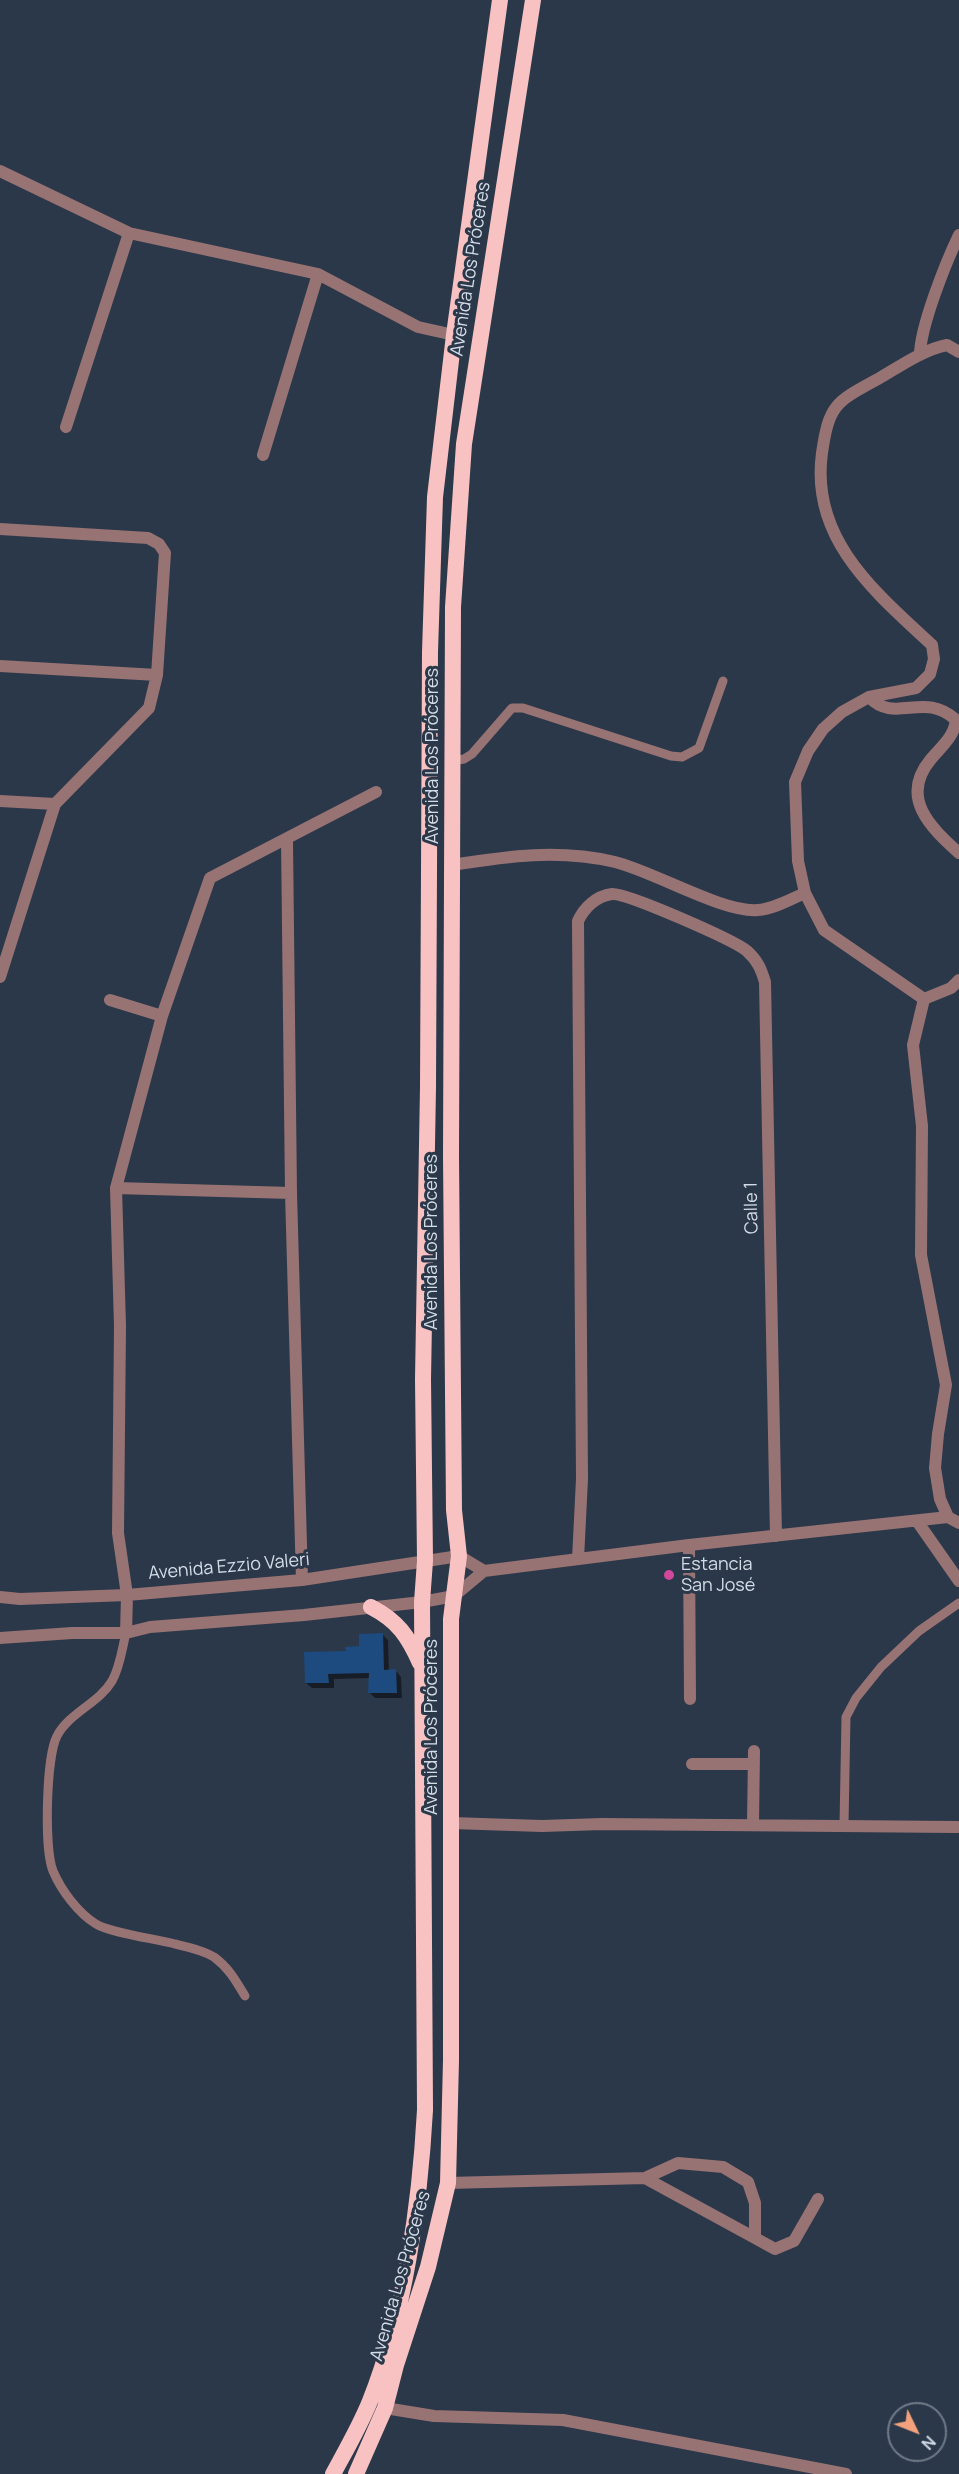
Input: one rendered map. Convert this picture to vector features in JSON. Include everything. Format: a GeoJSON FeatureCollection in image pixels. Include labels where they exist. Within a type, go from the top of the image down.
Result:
{"type":"FeatureCollection","features":[{"type":"Feature","properties":{"kind":"highway","name":"Avenida Los Próceres"},"geometry":{"type":"LineString","coordinates":[[333,2474],[370,2401],[382,2362],[398,2301],[421,2180],[425,2110],[423,1379],[428,1087],[430,652],[435,497],[454,334],[500,0]]}},
{"type":"Feature","properties":{"kind":"highway","name":"Avenida Los Próceres"},"geometry":{"type":"LineString","coordinates":[[356,2474],[385,2408],[396,2365],[428,2267],[448,2183],[451,2060],[451,1619],[459,1556],[454,1510],[453,607],[464,444],[533,0]]}},
{"type":"Feature","properties":{"kind":"highway"},"geometry":{"type":"LineString","coordinates":[[371,1607],[397,1623],[405,1632],[423,1669]]}},
{"type":"Feature","properties":{"kind":"street"},"geometry":{"type":"LineString","coordinates":[[0,171],[129,233],[318,274],[418,327],[454,334]]}},
{"type":"Feature","properties":{"kind":"street"},"geometry":{"type":"LineString","coordinates":[[66,427],[129,233]]}},
{"type":"Feature","properties":{"kind":"street"},"geometry":{"type":"LineString","coordinates":[[920,355],[921,341],[939,284],[959,235]]}},
{"type":"Feature","properties":{"kind":"street"},"geometry":{"type":"LineString","coordinates":[[262,455],[318,274]]}},
{"type":"Feature","properties":{"kind":"street"},"geometry":{"type":"LineString","coordinates":[[924,999],[824,930],[805,893],[798,861],[795,782],[807,751],[823,729],[842,712],[869,697],[916,688],[930,674],[934,660],[932,645],[856,571],[828,526],[819,476],[829,416],[841,399],[920,355],[947,345],[959,352]]}},
{"type":"Feature","properties":{"kind":"street"},"geometry":{"type":"LineString","coordinates":[[0,529],[148,538],[159,544],[165,554],[157,675],[149,708],[56,804],[0,977]]}},
{"type":"Feature","properties":{"kind":"street"},"geometry":{"type":"LineString","coordinates":[[0,666],[157,675]]}},
{"type":"Feature","properties":{"kind":"street"},"geometry":{"type":"LineString","coordinates":[[869,697],[878,706],[886,709],[922,705],[940,708],[956,720],[955,730],[929,761],[916,787],[918,803],[933,830],[959,853]]}},
{"type":"Feature","properties":{"kind":"street"},"geometry":{"type":"LineString","coordinates":[[126,1633],[127,1595],[118,1533],[120,1326],[116,1188],[162,1016],[210,878],[376,792]]}},
{"type":"Feature","properties":{"kind":"street"},"geometry":{"type":"LineString","coordinates":[[0,801],[56,804]]}},
{"type":"Feature","properties":{"kind":"street"},"geometry":{"type":"LineString","coordinates":[[287,840],[291,1193],[302,1580]]}},
{"type":"Feature","properties":{"kind":"street"},"geometry":{"type":"LineString","coordinates":[[452,865],[536,853],[584,857],[642,870],[738,908],[758,910],[805,893]]}},
{"type":"Feature","properties":{"kind":"street","name":"Calle 1"},"geometry":{"type":"LineString","coordinates":[[578,1559],[582,1467],[578,921],[584,909],[599,898],[614,894],[688,921],[745,950],[760,964],[765,982],[776,1536]]}},
{"type":"Feature","properties":{"kind":"street"},"geometry":{"type":"LineString","coordinates":[[0,935],[14,936]]}},
{"type":"Feature","properties":{"kind":"street"},"geometry":{"type":"LineString","coordinates":[[924,999],[951,987],[959,980]]}},
{"type":"Feature","properties":{"kind":"street"},"geometry":{"type":"LineString","coordinates":[[924,999],[913,1046],[922,1126],[921,1256],[946,1385],[938,1434],[936,1468],[940,1499],[953,1520]]}},
{"type":"Feature","properties":{"kind":"street"},"geometry":{"type":"LineString","coordinates":[[110,1000],[162,1016]]}},
{"type":"Feature","properties":{"kind":"street"},"geometry":{"type":"LineString","coordinates":[[116,1188],[291,1193]]}},
{"type":"Feature","properties":{"kind":"street"},"geometry":{"type":"LineString","coordinates":[[0,1638],[72,1633],[126,1633],[150,1627],[422,1602],[454,1596],[484,1571],[689,1545],[917,1521],[953,1520]]}},
{"type":"Feature","properties":{"kind":"street"},"geometry":{"type":"LineString","coordinates":[[917,1521],[959,1581]]}},
{"type":"Feature","properties":{"kind":"street"},"geometry":{"type":"LineString","coordinates":[[689,1545],[690,1699]]}},
{"type":"Feature","properties":{"kind":"street"},"geometry":{"type":"LineString","coordinates":[[459,1556],[484,1571]]}},
{"type":"Feature","properties":{"kind":"street","name":"Avenida Ezzio Valeri"},"geometry":{"type":"LineString","coordinates":[[0,1597],[20,1599],[127,1595],[302,1580],[459,1556]]}},
{"type":"Feature","properties":{"kind":"street"},"geometry":{"type":"LineString","coordinates":[[692,1764],[754,1758],[753,1825]]}},
{"type":"Feature","properties":{"kind":"street"},"geometry":{"type":"LineString","coordinates":[[452,1823],[542,1826],[602,1824],[957,1827]]}},
{"type":"Feature","properties":{"kind":"street"},"geometry":{"type":"LineString","coordinates":[[448,2183],[645,2178],[678,2163],[723,2167],[748,2182],[755,2203],[755,2238]]}},
{"type":"Feature","properties":{"kind":"street"},"geometry":{"type":"LineString","coordinates":[[645,2178],[775,2248],[794,2241],[818,2199]]}},
{"type":"Feature","properties":{"kind":"street"},"geometry":{"type":"LineString","coordinates":[[385,2408],[434,2416],[563,2420],[846,2474]]}},
{"type":"Feature","properties":{"kind":"lane"},"geometry":{"type":"LineString","coordinates":[[452,762],[464,759],[472,753],[512,708],[523,708],[671,756],[682,757],[699,748],[723,681]]}},
{"type":"Feature","properties":{"kind":"lane"},"geometry":{"type":"LineString","coordinates":[[844,1825],[846,1717],[856,1698],[881,1667],[919,1630],[959,1604]]}},
{"type":"Feature","properties":{"kind":"lane"},"geometry":{"type":"LineString","coordinates":[[126,1633],[117,1670],[111,1683],[67,1722],[57,1735],[53,1747],[49,1770],[52,1869],[66,1893],[97,1925],[197,1949],[213,1957],[232,1974],[244,1996]]}},
{"type":"Feature","properties":{"kind":"building"},"geometry":{"type":"Polygon","coordinates":[[[383,1633],[384,1670],[396,1669],[397,1693],[368,1693],[369,1673],[328,1674],[329,1683],[305,1683],[304,1652],[346,1651],[345,1647],[359,1646],[359,1634],[383,1633]]]}},
{"type":"Feature","properties":{"kind":"place","name":"Estancia San José"},"geometry":{"type":"Point","coordinates":[669,1575]}}]}
